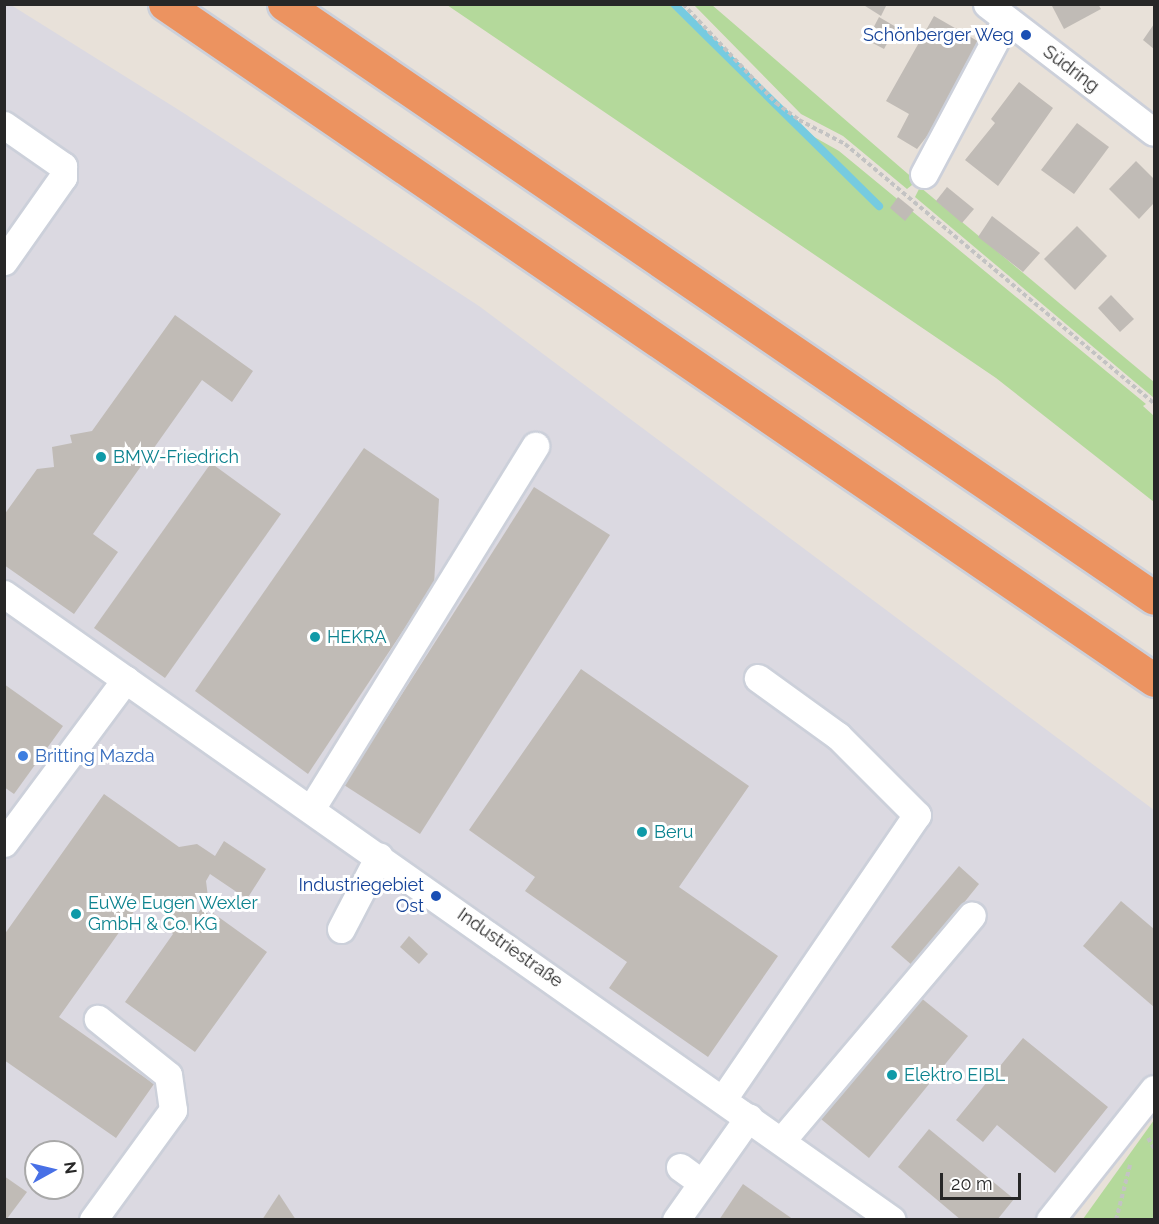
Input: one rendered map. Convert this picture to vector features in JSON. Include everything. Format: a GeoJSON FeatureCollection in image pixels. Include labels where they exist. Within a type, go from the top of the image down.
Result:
{"type":"FeatureCollection","features":[{"type":"Feature","properties":{"kind":"highway"},"geometry":{"type":"LineString","coordinates":[[165,4],[1155,680]]}},
{"type":"Feature","properties":{"kind":"highway"},"geometry":{"type":"LineString","coordinates":[[284,4],[1155,598]]}},
{"type":"Feature","properties":{"kind":"street","name":"Südring"},"geometry":{"type":"LineString","coordinates":[[997,12],[1155,132]]}},
{"type":"Feature","properties":{"kind":"street"},"geometry":{"type":"LineString","coordinates":[[924,174],[997,12]]}},
{"type":"Feature","properties":{"kind":"street"},"geometry":{"type":"LineString","coordinates":[[4,125],[63,166],[63,177],[4,261]]}},
{"type":"Feature","properties":{"kind":"street"},"geometry":{"type":"LineString","coordinates":[[311,808],[535,446]]}},
{"type":"Feature","properties":{"kind":"street","name":"Industriestraße"},"geometry":{"type":"LineString","coordinates":[[4,594],[782,1140],[892,1220]]}},
{"type":"Feature","properties":{"kind":"street"},"geometry":{"type":"LineString","coordinates":[[723,1099],[917,815],[838,736],[758,678]]}},
{"type":"Feature","properties":{"kind":"street"},"geometry":{"type":"LineString","coordinates":[[4,843],[126,679]]}},
{"type":"Feature","properties":{"kind":"street"},"geometry":{"type":"LineString","coordinates":[[341,929],[379,856]]}},
{"type":"Feature","properties":{"kind":"street"},"geometry":{"type":"LineString","coordinates":[[782,1140],[972,915]]}},
{"type":"Feature","properties":{"kind":"street"},"geometry":{"type":"LineString","coordinates":[[93,1220],[173,1110],[168,1075],[98,1019]]}},
{"type":"Feature","properties":{"kind":"street"},"geometry":{"type":"LineString","coordinates":[[1050,1220],[1155,1089]]}},
{"type":"Feature","properties":{"kind":"street"},"geometry":{"type":"LineString","coordinates":[[676,1220],[749,1117]]}},
{"type":"Feature","properties":{"kind":"street"},"geometry":{"type":"LineString","coordinates":[[680,1167],[702,1183]]}},
{"type":"Feature","properties":{"kind":"path"},"geometry":{"type":"LineString","coordinates":[[683,4],[776,102],[845,144],[1155,403]]}},
{"type":"Feature","properties":{"kind":"shaded area"},"geometry":{"type":"Polygon","coordinates":[[[5,5],[11,5],[182,112],[479,306],[1154,810],[1154,1096],[1073,1219],[5,1220],[5,5]]]}},
{"type":"Feature","properties":{"kind":"green space"},"geometry":{"type":"Polygon","coordinates":[[[447,5],[670,5],[793,125],[839,151],[1146,404],[1143,406],[1154,416],[1154,502],[996,378],[447,5]]]}},
{"type":"Feature","properties":{"kind":"green space"},"geometry":{"type":"Polygon","coordinates":[[[694,5],[712,5],[915,180],[912,185],[907,189],[843,136],[801,114],[694,5]]]}},
{"type":"Feature","properties":{"kind":"green space"},"geometry":{"type":"Polygon","coordinates":[[[920,187],[1154,382],[1154,398],[915,197],[920,187]]]}},
{"type":"Feature","properties":{"kind":"green space"},"geometry":{"type":"Polygon","coordinates":[[[1154,1120],[1154,1219],[1083,1219],[1154,1120]]]}},
{"type":"Feature","properties":{"kind":"building"},"geometry":{"type":"Polygon","coordinates":[[[862,4],[887,4],[881,16],[862,4]]]}},
{"type":"Feature","properties":{"kind":"building"},"geometry":{"type":"Polygon","coordinates":[[[1051,4],[1098,4],[1101,9],[1064,29],[1051,4]]]}},
{"type":"Feature","properties":{"kind":"building"},"geometry":{"type":"Polygon","coordinates":[[[934,16],[981,43],[934,127],[917,149],[897,137],[909,114],[886,101],[934,16]]]}},
{"type":"Feature","properties":{"kind":"building"},"geometry":{"type":"Polygon","coordinates":[[[879,17],[896,27],[884,49],[867,40],[879,17]]]}},
{"type":"Feature","properties":{"kind":"building"},"geometry":{"type":"Polygon","coordinates":[[[1154,24],[1154,49],[1143,40],[1154,24]]]}},
{"type":"Feature","properties":{"kind":"building"},"geometry":{"type":"Polygon","coordinates":[[[1019,82],[1053,108],[998,186],[965,160],[995,123],[991,119],[1019,82]]]}},
{"type":"Feature","properties":{"kind":"building"},"geometry":{"type":"Polygon","coordinates":[[[1077,123],[1109,147],[1074,194],[1041,170],[1077,123]]]}},
{"type":"Feature","properties":{"kind":"building"},"geometry":{"type":"Polygon","coordinates":[[[1136,161],[1154,179],[1154,203],[1139,219],[1109,189],[1136,161]]]}},
{"type":"Feature","properties":{"kind":"building"},"geometry":{"type":"Polygon","coordinates":[[[947,187],[974,209],[962,223],[936,201],[947,187]]]}},
{"type":"Feature","properties":{"kind":"building"},"geometry":{"type":"Polygon","coordinates":[[[898,197],[914,210],[905,221],[890,208],[898,197]]]}},
{"type":"Feature","properties":{"kind":"building"},"geometry":{"type":"Polygon","coordinates":[[[992,216],[1040,253],[1023,272],[978,237],[992,216]]]}},
{"type":"Feature","properties":{"kind":"building"},"geometry":{"type":"Polygon","coordinates":[[[1077,226],[1107,256],[1075,290],[1044,259],[1077,226]]]}},
{"type":"Feature","properties":{"kind":"building"},"geometry":{"type":"Polygon","coordinates":[[[1111,295],[1134,319],[1120,332],[1098,308],[1111,295]]]}},
{"type":"Feature","properties":{"kind":"building","name":"BMW-Friedrich"},"geometry":{"type":"Polygon","coordinates":[[[175,315],[253,371],[232,402],[202,380],[93,534],[118,552],[74,614],[4,565],[4,515],[37,469],[54,467],[52,447],[72,443],[70,435],[92,431],[175,315]]]}},
{"type":"Feature","properties":{"kind":"building","name":"HEKRA"},"geometry":{"type":"Polygon","coordinates":[[[364,448],[439,499],[434,584],[308,774],[195,691],[364,448]]]}},
{"type":"Feature","properties":{"kind":"building"},"geometry":{"type":"Polygon","coordinates":[[[211,463],[281,514],[165,678],[94,628],[211,463]]]}},
{"type":"Feature","properties":{"kind":"building"},"geometry":{"type":"Polygon","coordinates":[[[534,487],[610,535],[420,834],[344,785],[534,487]]]}},
{"type":"Feature","properties":{"kind":"building"},"geometry":{"type":"Polygon","coordinates":[[[581,669],[749,786],[679,887],[778,956],[708,1057],[609,988],[627,962],[525,891],[535,877],[469,830],[581,669]]]}},
{"type":"Feature","properties":{"kind":"building","name":"Britting Mazda"},"geometry":{"type":"Polygon","coordinates":[[[4,684],[63,726],[14,794],[4,787],[4,684]]]}},
{"type":"Feature","properties":{"kind":"building"},"geometry":{"type":"Polygon","coordinates":[[[104,794],[179,847],[197,844],[215,856],[224,841],[266,869],[247,899],[210,874],[206,881],[208,897],[185,901],[198,913],[201,909],[211,916],[213,913],[267,952],[195,1052],[125,1002],[173,934],[165,925],[164,911],[171,903],[147,893],[59,1017],[154,1084],[116,1138],[4,1060],[4,935],[104,794]]]}},
{"type":"Feature","properties":{"kind":"building"},"geometry":{"type":"Polygon","coordinates":[[[959,866],[979,884],[913,966],[891,947],[959,866]]]}},
{"type":"Feature","properties":{"kind":"building"},"geometry":{"type":"Polygon","coordinates":[[[1121,901],[1154,929],[1154,1007],[1083,946],[1121,901]]]}},
{"type":"Feature","properties":{"kind":"building"},"geometry":{"type":"Polygon","coordinates":[[[409,936],[428,954],[419,964],[400,947],[409,936]]]}},
{"type":"Feature","properties":{"kind":"building","name":"Elektro EIBL"},"geometry":{"type":"Polygon","coordinates":[[[915,993],[968,1036],[869,1158],[816,1115],[915,993]]]}},
{"type":"Feature","properties":{"kind":"building"},"geometry":{"type":"Polygon","coordinates":[[[1023,1038],[1108,1107],[1055,1173],[997,1125],[983,1142],[956,1120],[1023,1038]]]}},
{"type":"Feature","properties":{"kind":"building"},"geometry":{"type":"Polygon","coordinates":[[[929,1129],[1014,1199],[997,1220],[961,1220],[898,1167],[929,1129]]]}},
{"type":"Feature","properties":{"kind":"building"},"geometry":{"type":"Polygon","coordinates":[[[4,1176],[24,1190],[24,1196],[4,1220],[4,1176]]]}},
{"type":"Feature","properties":{"kind":"building"},"geometry":{"type":"Polygon","coordinates":[[[743,1184],[794,1220],[719,1220],[743,1184]]]}},
{"type":"Feature","properties":{"kind":"building"},"geometry":{"type":"Polygon","coordinates":[[[279,1194],[296,1220],[262,1220],[279,1194]]]}},
{"type":"Feature","properties":{"kind":"waterway"},"geometry":{"type":"LineString","coordinates":[[674,4],[879,206]]}},
{"type":"Feature","properties":{"kind":"place","name":"Schönberger Weg"},"geometry":{"type":"Point","coordinates":[1026,35]}},
{"type":"Feature","properties":{"kind":"place","name":"BMW-Friedrich"},"geometry":{"type":"Point","coordinates":[101,457]}},
{"type":"Feature","properties":{"kind":"place","name":"HEKRA"},"geometry":{"type":"Point","coordinates":[315,637]}},
{"type":"Feature","properties":{"kind":"place","name":"Britting Mazda"},"geometry":{"type":"Point","coordinates":[23,756]}},
{"type":"Feature","properties":{"kind":"place","name":"Beru"},"geometry":{"type":"Point","coordinates":[642,832]}},
{"type":"Feature","properties":{"kind":"place","name":"Industriegebiet Ost"},"geometry":{"type":"Point","coordinates":[436,896]}},
{"type":"Feature","properties":{"kind":"place","name":"EuWe Eugen Wexler GmbH & Co. KG"},"geometry":{"type":"Point","coordinates":[76,914]}},
{"type":"Feature","properties":{"kind":"place","name":"Elektro EIBL"},"geometry":{"type":"Point","coordinates":[892,1075]}}]}
